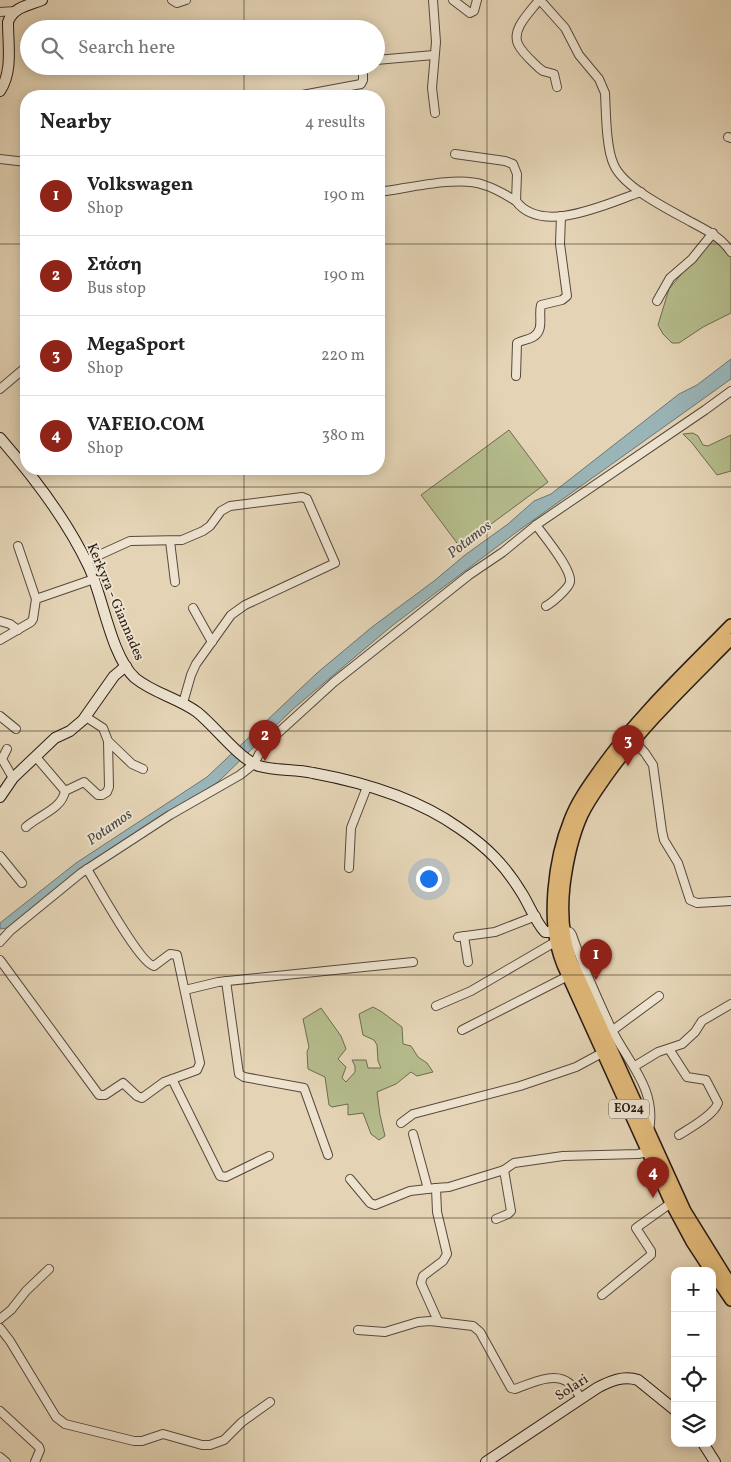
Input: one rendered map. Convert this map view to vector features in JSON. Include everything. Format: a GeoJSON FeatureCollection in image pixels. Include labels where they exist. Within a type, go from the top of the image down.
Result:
{"type":"FeatureCollection","features":[{"type":"Feature","properties":{"kind":"main road"},"geometry":{"type":"LineString","coordinates":[[0,91],[8,76],[8,22],[15,11],[42,0]]}},
{"type":"Feature","properties":{"kind":"main road","name":"Kerkyra - Giannades"},"geometry":{"type":"LineString","coordinates":[[0,438],[20,463]]}},
{"type":"Feature","properties":{"kind":"main road","name":"Kerkyra - Giannades"},"geometry":{"type":"LineString","coordinates":[[30,475],[46,495],[86,561],[94,579],[109,626],[126,666],[141,682],[183,703],[198,714],[250,761]]}},
{"type":"Feature","properties":{"kind":"main road","name":"ΕΟ24"},"geometry":{"type":"LineString","coordinates":[[709,1267],[692,1242],[671,1203],[602,1052],[576,973],[568,952],[557,932],[555,881],[569,822],[583,794],[636,723],[731,625]]}},
{"type":"Feature","properties":{"kind":"main road","name":"ΕΟ24"},"geometry":{"type":"LineString","coordinates":[[557,932],[572,844],[578,825],[594,794],[650,722],[731,639]]}},
{"type":"Feature","properties":{"kind":"main road"},"geometry":{"type":"LineString","coordinates":[[0,797],[13,778],[55,738],[70,731],[86,717],[114,676],[126,666]]}},
{"type":"Feature","properties":{"kind":"main road"},"geometry":{"type":"LineString","coordinates":[[250,761],[266,767],[323,775],[367,787],[402,798],[446,820],[477,842],[504,866],[536,916],[557,932]]}},
{"type":"Feature","properties":{"kind":"main road","name":"ΕΟ24"},"geometry":{"type":"LineString","coordinates":[[576,973],[609,1033],[648,1134],[692,1224],[731,1285]]}},
{"type":"Feature","properties":{"kind":"main road","name":"ΕΟ24"},"geometry":{"type":"LineString","coordinates":[[716,1278],[731,1300]]}},
{"type":"Feature","properties":{"kind":"main road","name":"Solari"},"geometry":{"type":"LineString","coordinates":[[486,1462],[581,1399],[614,1380],[635,1378],[647,1385],[671,1406]]}},
{"type":"Feature","properties":{"kind":"main road"},"geometry":{"type":"LineString","coordinates":[[706,1447],[715,1462]]}},
{"type":"Feature","properties":{"kind":"street"},"geometry":{"type":"LineString","coordinates":[[172,0],[177,3],[186,0]]}},
{"type":"Feature","properties":{"kind":"street"},"geometry":{"type":"LineString","coordinates":[[433,0],[436,42],[432,88],[435,113]]}},
{"type":"Feature","properties":{"kind":"street"},"geometry":{"type":"LineString","coordinates":[[453,0],[470,13],[474,11],[477,0]]}},
{"type":"Feature","properties":{"kind":"street"},"geometry":{"type":"LineString","coordinates":[[557,87],[554,74],[539,68],[517,43],[518,28],[540,0],[565,28],[579,55],[602,85],[605,92],[609,143],[613,165],[640,192],[712,233],[723,241],[731,252]]}},
{"type":"Feature","properties":{"kind":"street"},"geometry":{"type":"LineString","coordinates":[[0,12],[15,11]]}},
{"type":"Feature","properties":{"kind":"street"},"geometry":{"type":"LineString","coordinates":[[385,59],[434,55]]}},
{"type":"Feature","properties":{"kind":"street"},"geometry":{"type":"LineString","coordinates":[[329,90],[361,84],[363,75]]}},
{"type":"Feature","properties":{"kind":"street"},"geometry":{"type":"LineString","coordinates":[[455,154],[505,161],[513,164],[517,174],[516,201]]}},
{"type":"Feature","properties":{"kind":"street"},"geometry":{"type":"LineString","coordinates":[[0,159],[20,161]]}},
{"type":"Feature","properties":{"kind":"street"},"geometry":{"type":"LineString","coordinates":[[385,191],[448,183],[473,182],[493,188],[516,201],[532,214],[541,216],[577,214],[640,192]]}},
{"type":"Feature","properties":{"kind":"street"},"geometry":{"type":"LineString","coordinates":[[516,376],[517,343],[530,339],[538,333],[541,305],[562,300],[566,296],[560,244],[561,216]]}},
{"type":"Feature","properties":{"kind":"street"},"geometry":{"type":"LineString","coordinates":[[658,301],[670,278],[692,259],[712,233]]}},
{"type":"Feature","properties":{"kind":"street"},"geometry":{"type":"LineString","coordinates":[[0,389],[20,372]]}},
{"type":"Feature","properties":{"kind":"street"},"geometry":{"type":"LineString","coordinates":[[0,942],[87,869],[170,815],[240,775],[250,761],[278,733],[334,682],[470,575],[503,552],[536,525],[731,391]]}},
{"type":"Feature","properties":{"kind":"street"},"geometry":{"type":"LineString","coordinates":[[86,561],[130,541],[182,540],[203,531],[221,512],[230,506],[304,497],[308,501],[335,563],[239,608],[228,618],[193,669],[183,703]]}},
{"type":"Feature","properties":{"kind":"street"},"geometry":{"type":"LineString","coordinates":[[536,525],[567,569],[570,579],[569,585],[554,602],[546,606]]}},
{"type":"Feature","properties":{"kind":"street"},"geometry":{"type":"LineString","coordinates":[[170,541],[174,582]]}},
{"type":"Feature","properties":{"kind":"street"},"geometry":{"type":"LineString","coordinates":[[0,640],[28,624],[33,619],[36,598],[18,546]]}},
{"type":"Feature","properties":{"kind":"street"},"geometry":{"type":"LineString","coordinates":[[36,598],[94,579]]}},
{"type":"Feature","properties":{"kind":"street"},"geometry":{"type":"LineString","coordinates":[[193,608],[212,642]]}},
{"type":"Feature","properties":{"kind":"street"},"geometry":{"type":"LineString","coordinates":[[0,621],[10,624],[18,630]]}},
{"type":"Feature","properties":{"kind":"street"},"geometry":{"type":"LineString","coordinates":[[0,716],[16,729]]}},
{"type":"Feature","properties":{"kind":"street"},"geometry":{"type":"LineString","coordinates":[[26,827],[59,804],[66,790],[84,782],[98,795],[107,792],[110,785],[108,741],[103,728],[86,717]]}},
{"type":"Feature","properties":{"kind":"street"},"geometry":{"type":"LineString","coordinates":[[108,741],[132,764],[142,769]]}},
{"type":"Feature","properties":{"kind":"street"},"geometry":{"type":"LineString","coordinates":[[634,741],[653,765],[664,840],[678,864],[690,900],[697,903],[731,901]]}},
{"type":"Feature","properties":{"kind":"street"},"geometry":{"type":"LineString","coordinates":[[6,749],[2,759],[13,778]]}},
{"type":"Feature","properties":{"kind":"street"},"geometry":{"type":"LineString","coordinates":[[36,757],[66,790]]}},
{"type":"Feature","properties":{"kind":"street"},"geometry":{"type":"LineString","coordinates":[[350,868],[351,828],[367,787]]}},
{"type":"Feature","properties":{"kind":"street"},"geometry":{"type":"LineString","coordinates":[[0,856],[22,883]]}},
{"type":"Feature","properties":{"kind":"street"},"geometry":{"type":"LineString","coordinates":[[0,960],[99,1095],[103,1096],[123,1083],[137,1096],[142,1098],[157,1086],[196,1071],[200,1064],[177,955],[172,953],[154,966],[149,964],[134,945],[87,869]]}},
{"type":"Feature","properties":{"kind":"street"},"geometry":{"type":"LineString","coordinates":[[468,962],[461,936],[495,932],[536,916]]}},
{"type":"Feature","properties":{"kind":"street"},"geometry":{"type":"LineString","coordinates":[[436,1006],[471,991],[557,932]]}},
{"type":"Feature","properties":{"kind":"street"},"geometry":{"type":"LineString","coordinates":[[185,990],[226,981],[413,962]]}},
{"type":"Feature","properties":{"kind":"street"},"geometry":{"type":"LineString","coordinates":[[462,1030],[576,973]]}},
{"type":"Feature","properties":{"kind":"street"},"geometry":{"type":"LineString","coordinates":[[226,981],[240,1075],[304,1088],[328,1155]]}},
{"type":"Feature","properties":{"kind":"street"},"geometry":{"type":"LineString","coordinates":[[648,1134],[651,1122],[647,1092],[635,1066],[609,1033],[659,996]]}},
{"type":"Feature","properties":{"kind":"street"},"geometry":{"type":"LineString","coordinates":[[635,1066],[658,1052],[682,1044],[695,1032],[702,1021],[731,1004]]}},
{"type":"Feature","properties":{"kind":"street"},"geometry":{"type":"LineString","coordinates":[[669,1049],[685,1076],[691,1079],[702,1078],[706,1080],[718,1103],[700,1122],[679,1135]]}},
{"type":"Feature","properties":{"kind":"street"},"geometry":{"type":"LineString","coordinates":[[401,1123],[413,1114],[501,1092],[576,1067],[602,1052]]}},
{"type":"Feature","properties":{"kind":"street"},"geometry":{"type":"LineString","coordinates":[[172,1080],[220,1176],[226,1176],[269,1156]]}},
{"type":"Feature","properties":{"kind":"street"},"geometry":{"type":"LineString","coordinates":[[413,1134],[432,1188],[447,1254],[443,1262],[423,1276],[421,1283],[438,1321]]}},
{"type":"Feature","properties":{"kind":"street"},"geometry":{"type":"LineString","coordinates":[[350,1179],[370,1203],[375,1205],[404,1193],[470,1181],[504,1170],[514,1163],[563,1156],[638,1154],[648,1152]]}},
{"type":"Feature","properties":{"kind":"street"},"geometry":{"type":"LineString","coordinates":[[496,1218],[511,1211],[504,1170]]}},
{"type":"Feature","properties":{"kind":"street"},"geometry":{"type":"LineString","coordinates":[[602,1295],[651,1256],[651,1251],[636,1228],[671,1203]]}},
{"type":"Feature","properties":{"kind":"street"},"geometry":{"type":"LineString","coordinates":[[0,1320],[49,1269]]}},
{"type":"Feature","properties":{"kind":"street"},"geometry":{"type":"LineString","coordinates":[[358,1330],[385,1332],[424,1321],[469,1325],[477,1328],[511,1388],[515,1389],[544,1379],[559,1378],[569,1382],[581,1399]]}},
{"type":"Feature","properties":{"kind":"street"},"geometry":{"type":"LineString","coordinates":[[0,1328],[10,1341],[56,1417],[65,1424],[134,1441],[142,1441],[163,1434],[206,1446],[224,1440],[242,1422],[270,1402]]}},
{"type":"Feature","properties":{"kind":"street"},"geometry":{"type":"LineString","coordinates":[[0,1410],[39,1447],[40,1450],[35,1462]]}},
{"type":"Feature","properties":{"kind":"street"},"geometry":{"type":"LineString","coordinates":[[0,1457],[6,1462]]}},
{"type":"Feature","properties":{"kind":"green space"},"geometry":{"type":"Polygon","coordinates":[[[713,236],[727,250],[731,257],[731,313],[703,327],[679,343],[672,343],[663,334],[658,325],[669,289],[713,236]]]}},
{"type":"Feature","properties":{"kind":"green space"},"geometry":{"type":"Polygon","coordinates":[[[509,430],[548,482],[460,547],[421,495],[509,430]]]}},
{"type":"Feature","properties":{"kind":"green space"},"geometry":{"type":"Polygon","coordinates":[[[693,433],[698,436],[703,445],[708,446],[731,435],[731,471],[717,475],[683,434],[693,433]]]}},
{"type":"Feature","properties":{"kind":"green space"},"geometry":{"type":"Polygon","coordinates":[[[373,1007],[402,1027],[403,1044],[411,1046],[418,1057],[427,1063],[433,1072],[417,1076],[411,1072],[396,1084],[377,1092],[385,1136],[379,1140],[371,1134],[363,1113],[348,1115],[348,1104],[332,1107],[329,1105],[325,1077],[308,1069],[307,1052],[309,1047],[303,1019],[321,1008],[341,1036],[346,1049],[338,1059],[346,1067],[342,1078],[346,1082],[355,1072],[352,1060],[366,1060],[368,1068],[381,1068],[378,1061],[377,1045],[374,1040],[363,1035],[359,1014],[373,1007]]]}},
{"type":"Feature","properties":{"kind":"water"},"geometry":{"type":"Polygon","coordinates":[[[731,359],[731,379],[518,531],[393,625],[293,709],[218,782],[87,866],[7,928],[0,929],[0,923],[76,863],[207,777],[317,673],[372,627],[508,524],[534,501],[551,494],[679,394],[697,385],[731,359]]]}},
{"type":"Feature","properties":{"kind":"place","name":"Στάση"},"geometry":{"type":"Point","coordinates":[265,761]}},
{"type":"Feature","properties":{"kind":"place","name":"MegaSport"},"geometry":{"type":"Point","coordinates":[628,766]}},
{"type":"Feature","properties":{"kind":"place","name":"Volkswagen"},"geometry":{"type":"Point","coordinates":[596,980]}},
{"type":"Feature","properties":{"kind":"place","name":"VAFEIO.COM"},"geometry":{"type":"Point","coordinates":[653,1198]}},
{"type":"Feature","properties":{"kind":"water label","name":"Potamos"},"geometry":{"type":"Point","coordinates":[470,540]}},
{"type":"Feature","properties":{"kind":"water label","name":"Potamos"},"geometry":{"type":"Point","coordinates":[110,828]}}]}
